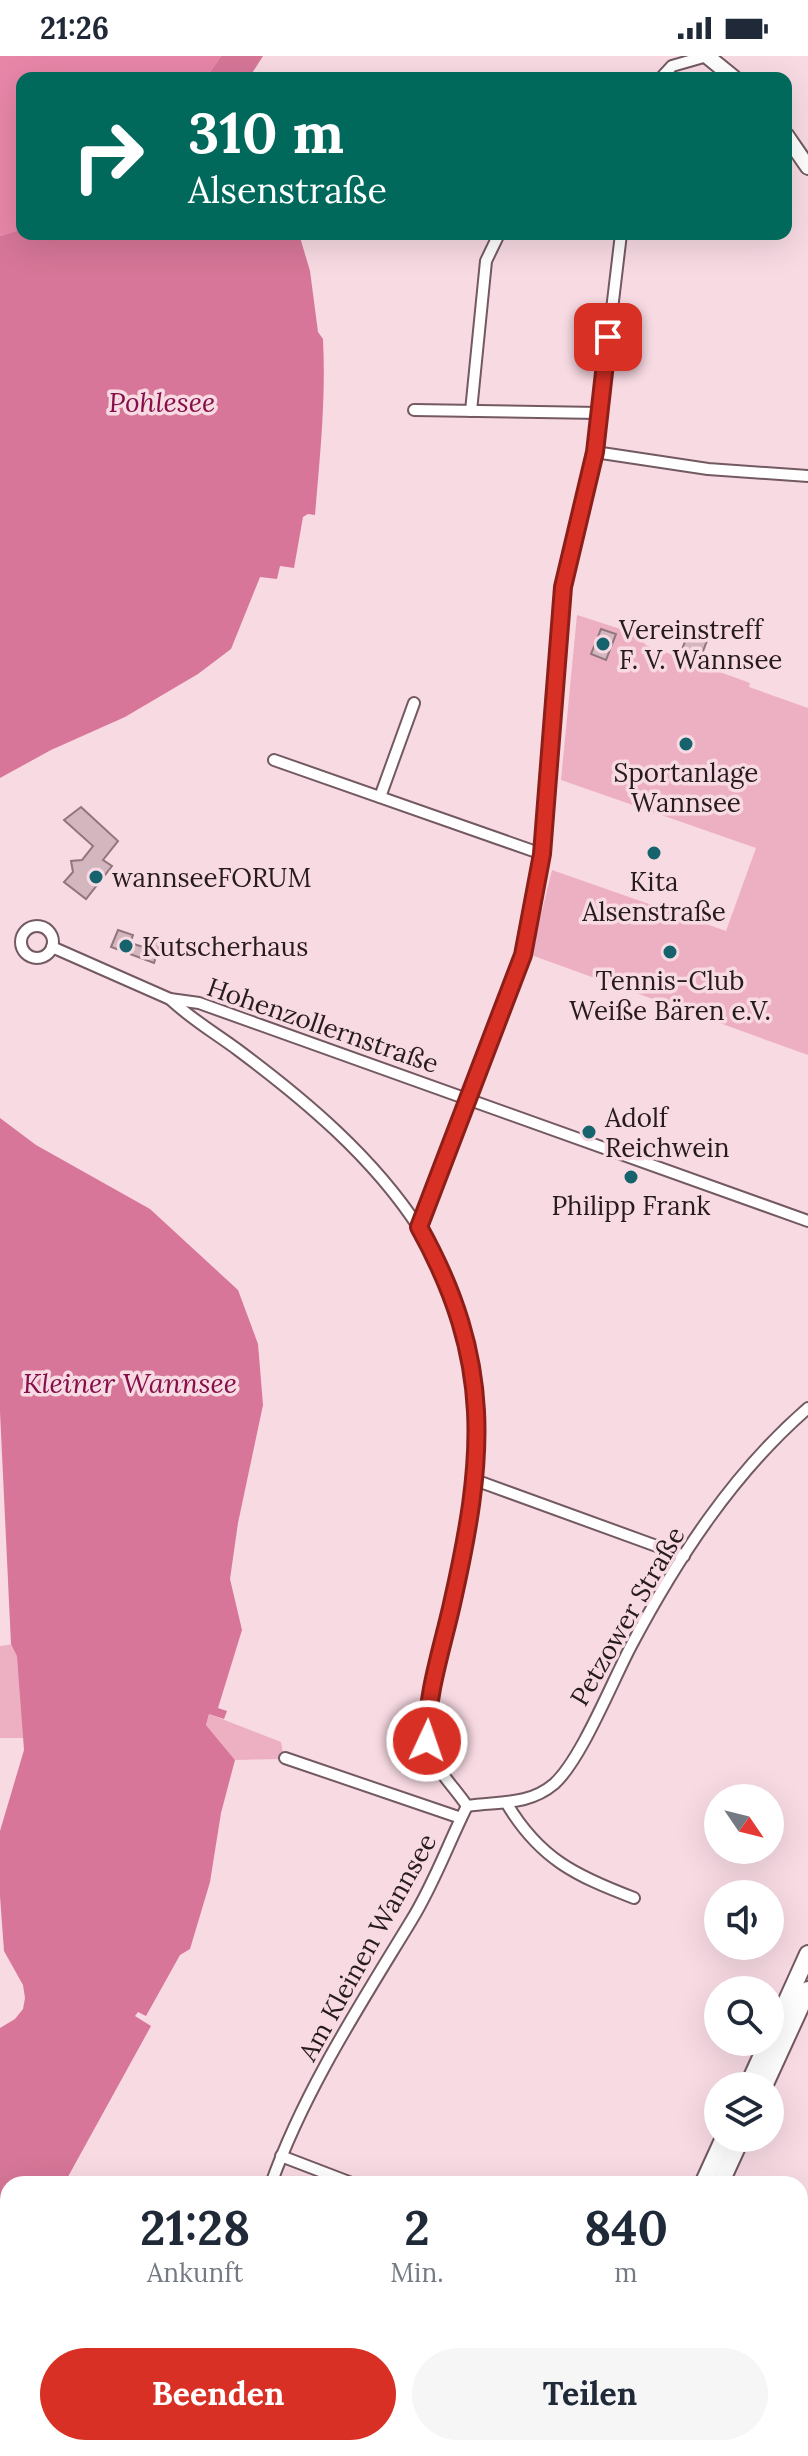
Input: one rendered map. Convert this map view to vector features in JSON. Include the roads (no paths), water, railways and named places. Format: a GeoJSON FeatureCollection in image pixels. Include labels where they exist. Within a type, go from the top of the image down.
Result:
{"type":"FeatureCollection","features":[{"type":"Feature","properties":{"kind":"main road"},"geometry":{"type":"LineString","coordinates":[[784,2009],[807,1961]]}},
{"type":"Feature","properties":{"kind":"main road"},"geometry":{"type":"LineString","coordinates":[[770,2072],[808,1990]]}},
{"type":"Feature","properties":{"kind":"main road"},"geometry":{"type":"LineString","coordinates":[[707,2176],[718,2152]]}},
{"type":"Feature","properties":{"kind":"main road"},"geometry":{"type":"LineString","coordinates":[[724,2176],[735,2152]]}},
{"type":"Feature","properties":{"kind":"street"},"geometry":{"type":"LineString","coordinates":[[666,72],[672,66],[707,56],[727,72]]}},
{"type":"Feature","properties":{"kind":"street"},"geometry":{"type":"LineString","coordinates":[[792,144],[808,167]]}},
{"type":"Feature","properties":{"kind":"street"},"geometry":{"type":"LineString","coordinates":[[471,411],[486,261],[496,240]]}},
{"type":"Feature","properties":{"kind":"street"},"geometry":{"type":"LineString","coordinates":[[419,1227],[523,955],[542,854],[563,587],[595,452],[620,240]]}},
{"type":"Feature","properties":{"kind":"street"},"geometry":{"type":"LineString","coordinates":[[414,410],[599,413]]}},
{"type":"Feature","properties":{"kind":"street"},"geometry":{"type":"LineString","coordinates":[[595,452],[708,469],[808,476]]}},
{"type":"Feature","properties":{"kind":"street"},"geometry":{"type":"LineString","coordinates":[[380,797],[414,703]]}},
{"type":"Feature","properties":{"kind":"street"},"geometry":{"type":"LineString","coordinates":[[274,760],[542,854]]}},
{"type":"Feature","properties":{"kind":"street","name":"Hohenzollernstraße"},"geometry":{"type":"LineString","coordinates":[[52,947],[170,999],[199,1003],[808,1221]]}},
{"type":"Feature","properties":{"kind":"street"},"geometry":{"type":"LineString","coordinates":[[170,999],[188,1016],[296,1096],[337,1133],[380,1177],[419,1227],[444,1273],[473,1369],[479,1419],[475,1480],[463,1557],[426,1713],[427,1741],[435,1762],[467,1806]]}},
{"type":"Feature","properties":{"kind":"street","name":"Petzower Straße"},"geometry":{"type":"LineString","coordinates":[[467,1806],[507,1804],[540,1794],[554,1784],[571,1763],[639,1631],[684,1556],[734,1486],[808,1408]]}},
{"type":"Feature","properties":{"kind":"street"},"geometry":{"type":"LineString","coordinates":[[475,1480],[684,1556]]}},
{"type":"Feature","properties":{"kind":"street"},"geometry":{"type":"LineString","coordinates":[[285,1758],[461,1818]]}},
{"type":"Feature","properties":{"kind":"street"},"geometry":{"type":"LineString","coordinates":[[507,1804],[521,1828],[543,1852],[573,1873],[634,1898]]}},
{"type":"Feature","properties":{"kind":"street","name":"Am Kleinen Wannsee"},"geometry":{"type":"LineString","coordinates":[[274,2176],[281,2156],[354,2015],[431,1884],[467,1806]]}},
{"type":"Feature","properties":{"kind":"street"},"geometry":{"type":"LineString","coordinates":[[281,2156],[333,2176]]}},
{"type":"Feature","properties":{"kind":"water"},"geometry":{"type":"Polygon","coordinates":[[[221,56],[263,56],[253,72],[210,72],[221,56]]]}},
{"type":"Feature","properties":{"kind":"water","name":"Pohlesee"},"geometry":{"type":"Polygon","coordinates":[[[16,231],[16,240],[301,240],[310,271],[324,361],[315,515],[303,517],[294,568],[280,566],[277,579],[260,577],[231,649],[198,674],[125,717],[51,750],[0,778],[0,236],[16,231]]]}},
{"type":"Feature","properties":{"kind":"water","name":"Kleiner Wannsee"},"geometry":{"type":"Polygon","coordinates":[[[0,1118],[36,1145],[150,1209],[238,1290],[258,1344],[263,1405],[238,1523],[230,1579],[242,1630],[218,1708],[227,1711],[224,1719],[209,1714],[206,1725],[235,1760],[221,1813],[210,1882],[190,1949],[180,1955],[146,2016],[138,2012],[135,2016],[151,2026],[68,2176],[0,2176],[0,2028],[15,2019],[23,2009],[25,1998],[23,1985],[4,1951],[0,1896],[0,1831],[24,1750],[17,1656],[11,1644],[0,1412],[0,1118]]]}},
{"type":"Feature","properties":{"kind":"place","name":"Vereinstreff F. V. Wannsee"},"geometry":{"type":"Point","coordinates":[603,644]}},
{"type":"Feature","properties":{"kind":"place","name":"Sportanlage Wannsee"},"geometry":{"type":"Point","coordinates":[686,744]}},
{"type":"Feature","properties":{"kind":"place","name":"Kita Alsenstraße"},"geometry":{"type":"Point","coordinates":[654,853]}},
{"type":"Feature","properties":{"kind":"place","name":"wannseeFORUM"},"geometry":{"type":"Point","coordinates":[96,877]}},
{"type":"Feature","properties":{"kind":"place","name":"Kutscherhaus"},"geometry":{"type":"Point","coordinates":[126,946]}},
{"type":"Feature","properties":{"kind":"place","name":"Tennis-Club Weiße Bären e.V."},"geometry":{"type":"Point","coordinates":[670,952]}},
{"type":"Feature","properties":{"kind":"place","name":"Adolf Reichwein"},"geometry":{"type":"Point","coordinates":[589,1132]}},
{"type":"Feature","properties":{"kind":"place","name":"Philipp Frank"},"geometry":{"type":"Point","coordinates":[631,1177]}}]}
